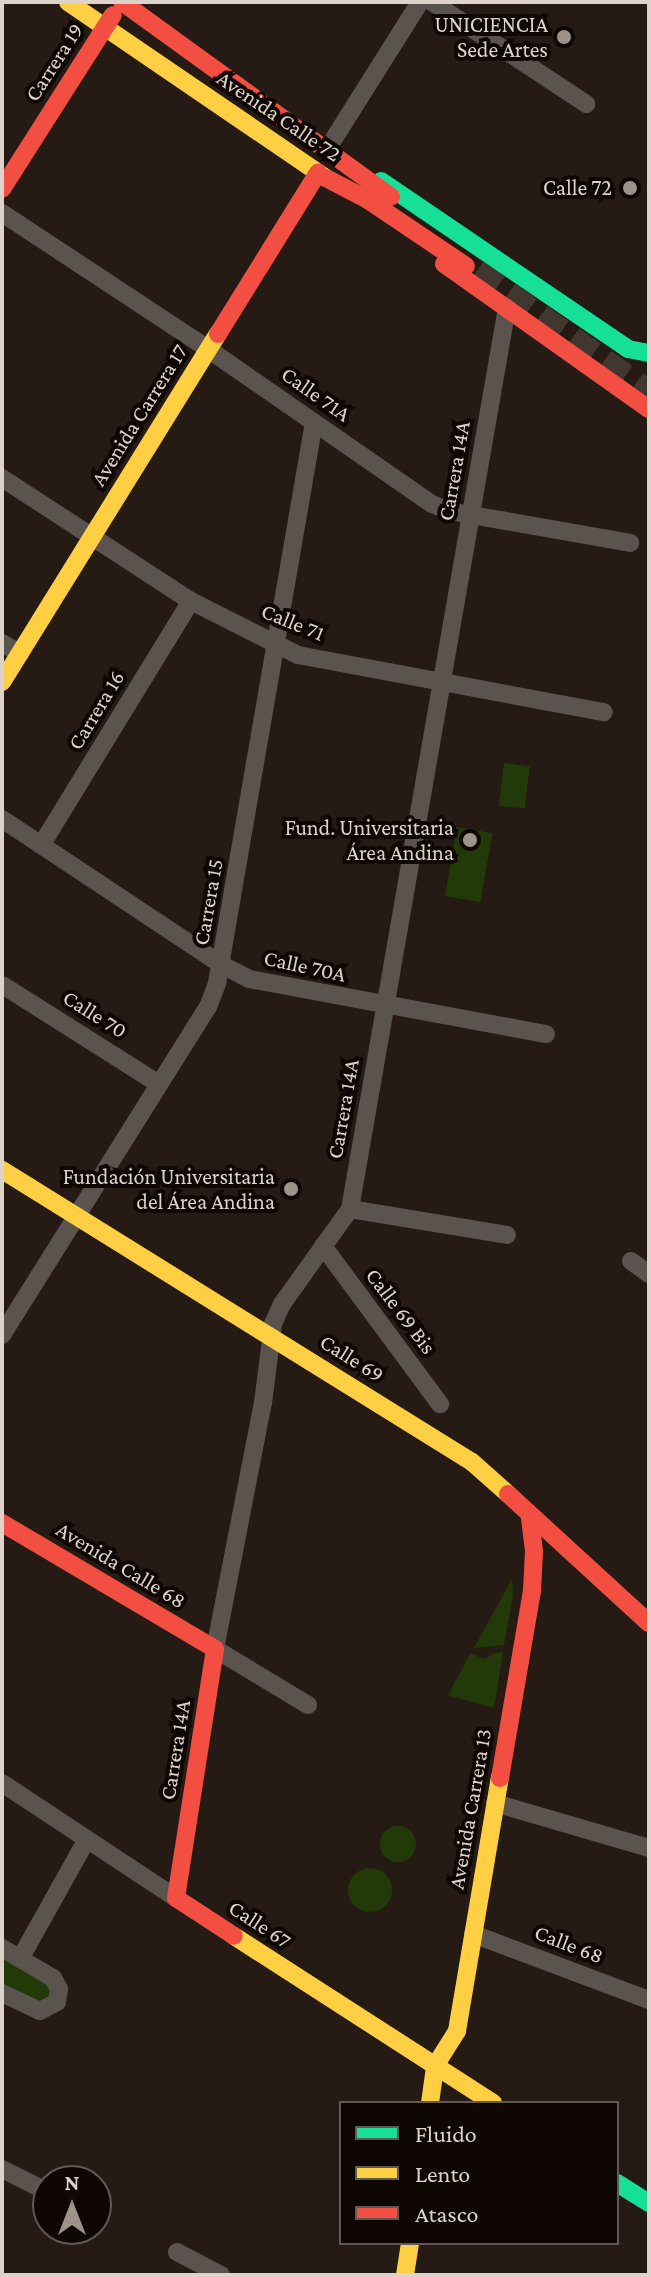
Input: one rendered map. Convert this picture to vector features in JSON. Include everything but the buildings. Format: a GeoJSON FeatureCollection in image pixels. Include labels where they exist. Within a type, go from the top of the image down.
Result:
{"type":"FeatureCollection","features":[{"type":"Feature","properties":{"kind":"main road","name":"Avenida Calle 72"},"geometry":{"type":"LineString","coordinates":[[68,2],[318,173],[471,260],[328,148],[121,2]]}},
{"type":"Feature","properties":{"kind":"main road","name":"Carrera 19"},"geometry":{"type":"LineString","coordinates":[[2,189],[121,2]]}},
{"type":"Feature","properties":{"kind":"main road"},"geometry":{"type":"LineString","coordinates":[[328,148],[628,349],[649,353]]}},
{"type":"Feature","properties":{"kind":"main road"},"geometry":{"type":"LineString","coordinates":[[318,173],[649,409]]}},
{"type":"Feature","properties":{"kind":"main road","name":"Avenida Carrera 17"},"geometry":{"type":"LineString","coordinates":[[2,682],[318,173]]}},
{"type":"Feature","properties":{"kind":"main road","name":"Calle 69"},"geometry":{"type":"LineString","coordinates":[[2,1170],[472,1462],[649,1623]]}},
{"type":"Feature","properties":{"kind":"main road","name":"Avenida Carrera 13"},"geometry":{"type":"LineString","coordinates":[[430,2101],[435,2066],[457,2031],[532,1591],[534,1551],[530,1517]]}},
{"type":"Feature","properties":{"kind":"main road","name":"Avenida Calle 68"},"geometry":{"type":"LineString","coordinates":[[2,1523],[215,1649]]}},
{"type":"Feature","properties":{"kind":"main road","name":"Carrera 14A"},"geometry":{"type":"LineString","coordinates":[[176,1898],[215,1649]]}},
{"type":"Feature","properties":{"kind":"main road","name":"Calle 67"},"geometry":{"type":"LineString","coordinates":[[176,1898],[490,2101]]}},
{"type":"Feature","properties":{"kind":"main road"},"geometry":{"type":"LineString","coordinates":[[619,2184],[649,2203]]}},
{"type":"Feature","properties":{"kind":"main road"},"geometry":{"type":"LineString","coordinates":[[405,2275],[410,2245]]}},
{"type":"Feature","properties":{"kind":"street"},"geometry":{"type":"LineString","coordinates":[[328,148],[420,2]]}},
{"type":"Feature","properties":{"kind":"street"},"geometry":{"type":"LineString","coordinates":[[432,2],[586,104]]}},
{"type":"Feature","properties":{"kind":"street","name":"Calle 71A"},"geometry":{"type":"LineString","coordinates":[[2,213],[208,349],[432,504],[471,515],[630,543]]}},
{"type":"Feature","properties":{"kind":"street","name":"Carrera 14A"},"geometry":{"type":"LineString","coordinates":[[215,1649],[263,1403],[271,1337],[282,1304],[350,1209],[507,308]]}},
{"type":"Feature","properties":{"kind":"street","name":"Carrera 15"},"geometry":{"type":"LineString","coordinates":[[2,1335],[208,1007],[222,965],[314,422]]}},
{"type":"Feature","properties":{"kind":"street","name":"Calle 71"},"geometry":{"type":"LineString","coordinates":[[2,478],[191,601],[298,655],[604,712]]}},
{"type":"Feature","properties":{"kind":"street","name":"Carrera 16"},"geometry":{"type":"LineString","coordinates":[[42,844],[191,601]]}},
{"type":"Feature","properties":{"kind":"street"},"geometry":{"type":"LineString","coordinates":[[2,643],[20,654]]}},
{"type":"Feature","properties":{"kind":"street","name":"Calle 70A"},"geometry":{"type":"LineString","coordinates":[[2,819],[222,965],[263,984],[546,1034]]}},
{"type":"Feature","properties":{"kind":"street","name":"Calle 70"},"geometry":{"type":"LineString","coordinates":[[4,986],[159,1084]]}},
{"type":"Feature","properties":{"kind":"street"},"geometry":{"type":"LineString","coordinates":[[350,1209],[507,1235]]}},
{"type":"Feature","properties":{"kind":"street","name":"Calle 69 Bis"},"geometry":{"type":"LineString","coordinates":[[323,1246],[440,1404]]}},
{"type":"Feature","properties":{"kind":"street"},"geometry":{"type":"LineString","coordinates":[[631,1261],[649,1274]]}},
{"type":"Feature","properties":{"kind":"street"},"geometry":{"type":"LineString","coordinates":[[215,1649],[308,1705]]}},
{"type":"Feature","properties":{"kind":"street","name":"Calle 67"},"geometry":{"type":"LineString","coordinates":[[2,1783],[176,1898]]}},
{"type":"Feature","properties":{"kind":"street"},"geometry":{"type":"LineString","coordinates":[[495,1803],[649,1848]]}},
{"type":"Feature","properties":{"kind":"street"},"geometry":{"type":"LineString","coordinates":[[20,1959],[87,1839]]}},
{"type":"Feature","properties":{"kind":"street","name":"Calle 68"},"geometry":{"type":"LineString","coordinates":[[473,1934],[649,2000]]}},
{"type":"Feature","properties":{"kind":"street"},"geometry":{"type":"LineString","coordinates":[[2,1948],[53,1978],[59,1989],[57,2002],[46,2010],[34,2011],[2,1993]]}},
{"type":"Feature","properties":{"kind":"street"},"geometry":{"type":"LineString","coordinates":[[2,2169],[32,2184]]}},
{"type":"Feature","properties":{"kind":"street"},"geometry":{"type":"LineString","coordinates":[[177,2252],[221,2275]]}},
{"type":"Feature","properties":{"kind":"green space"},"geometry":{"type":"Polygon","coordinates":[[[504,763],[530,766],[525,809],[499,806],[504,763]]]}},
{"type":"Feature","properties":{"kind":"green space"},"geometry":{"type":"Polygon","coordinates":[[[457,827],[492,833],[480,902],[445,896],[457,827]]]}},
{"type":"Feature","properties":{"kind":"green space"},"geometry":{"type":"Polygon","coordinates":[[[512,1579],[513,1595],[504,1645],[474,1648],[512,1579]]]}},
{"type":"Feature","properties":{"kind":"green space"},"geometry":{"type":"Polygon","coordinates":[[[503,1652],[494,1708],[448,1695],[470,1654],[486,1659],[494,1653],[503,1652]]]}},
{"type":"Feature","properties":{"kind":"green space"},"geometry":{"type":"Polygon","coordinates":[[[398,1826],[411,1831],[416,1844],[411,1857],[398,1862],[385,1857],[380,1844],[385,1831],[398,1826]]]}},
{"type":"Feature","properties":{"kind":"green space"},"geometry":{"type":"Polygon","coordinates":[[[370,1868],[386,1874],[392,1890],[386,1906],[370,1912],[354,1906],[348,1890],[354,1874],[370,1868]]]}},
{"type":"Feature","properties":{"kind":"green space"},"geometry":{"type":"Polygon","coordinates":[[[2,1954],[49,1982],[50,2005],[2,1988],[2,1954]]]}},
{"type":"Feature","properties":{"kind":"tunnel"},"geometry":{"type":"LineString","coordinates":[[476,272],[649,393]]}},
{"type":"Feature","properties":{"kind":"traffic: fast"},"geometry":{"type":"LineString","coordinates":[[381,181],[628,349],[649,353]]}},
{"type":"Feature","properties":{"kind":"traffic: fast"},"geometry":{"type":"LineString","coordinates":[[619,2184],[649,2203]]}},
{"type":"Feature","properties":{"kind":"traffic: slow"},"geometry":{"type":"LineString","coordinates":[[68,2],[326,178]]}},
{"type":"Feature","properties":{"kind":"traffic: slow"},"geometry":{"type":"LineString","coordinates":[[2,682],[218,334]]}},
{"type":"Feature","properties":{"kind":"traffic: slow"},"geometry":{"type":"LineString","coordinates":[[2,1170],[472,1462],[508,1494]]}},
{"type":"Feature","properties":{"kind":"traffic: slow"},"geometry":{"type":"LineString","coordinates":[[430,2101],[435,2066],[457,2031],[500,1778]]}},
{"type":"Feature","properties":{"kind":"traffic: slow"},"geometry":{"type":"LineString","coordinates":[[234,1936],[490,2101]]}},
{"type":"Feature","properties":{"kind":"traffic: slow"},"geometry":{"type":"LineString","coordinates":[[405,2275],[410,2245]]}},
{"type":"Feature","properties":{"kind":"traffic: jam"},"geometry":{"type":"LineString","coordinates":[[122,2],[391,197]]}},
{"type":"Feature","properties":{"kind":"traffic: jam"},"geometry":{"type":"LineString","coordinates":[[2,189],[113,15]]}},
{"type":"Feature","properties":{"kind":"traffic: jam"},"geometry":{"type":"LineString","coordinates":[[218,334],[318,173]]}},
{"type":"Feature","properties":{"kind":"traffic: jam"},"geometry":{"type":"LineString","coordinates":[[326,178],[368,200],[466,266]]}},
{"type":"Feature","properties":{"kind":"traffic: jam"},"geometry":{"type":"LineString","coordinates":[[444,264],[649,409]]}},
{"type":"Feature","properties":{"kind":"traffic: jam"},"geometry":{"type":"LineString","coordinates":[[508,1494],[649,1623]]}},
{"type":"Feature","properties":{"kind":"traffic: jam"},"geometry":{"type":"LineString","coordinates":[[500,1778],[532,1591],[534,1551],[530,1517]]}},
{"type":"Feature","properties":{"kind":"traffic: jam"},"geometry":{"type":"LineString","coordinates":[[2,1523],[215,1649],[176,1898],[234,1936]]}},
{"type":"Feature","properties":{"kind":"place","name":"UNICIENCIA Sede Artes"},"geometry":{"type":"Point","coordinates":[564,37]}},
{"type":"Feature","properties":{"kind":"place","name":"Calle 72"},"geometry":{"type":"Point","coordinates":[630,188]}},
{"type":"Feature","properties":{"kind":"place","name":"Fund. Universitaria Área Andina"},"geometry":{"type":"Point","coordinates":[470,840]}},
{"type":"Feature","properties":{"kind":"place","name":"Fundación Universitaria del Área Andina"},"geometry":{"type":"Point","coordinates":[291,1189]}}]}
